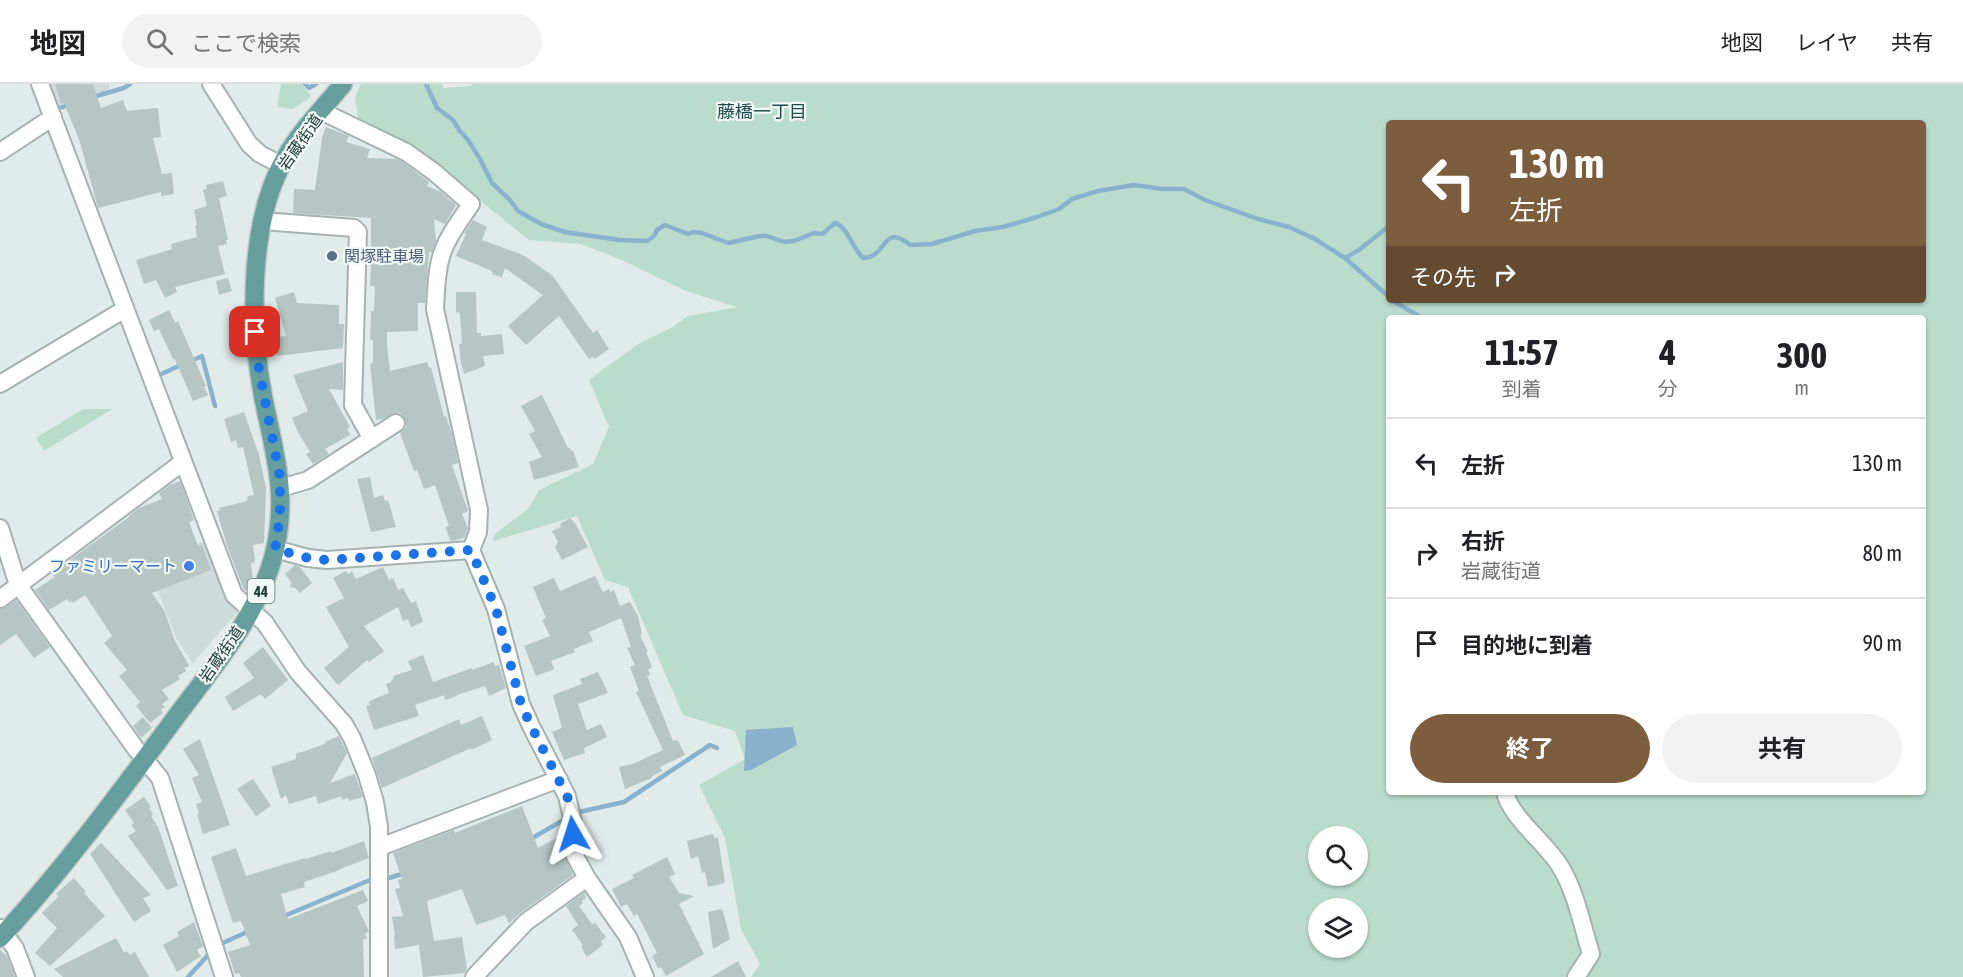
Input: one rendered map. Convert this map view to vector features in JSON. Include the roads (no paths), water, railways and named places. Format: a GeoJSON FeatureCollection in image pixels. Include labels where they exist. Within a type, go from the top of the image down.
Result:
{"type":"FeatureCollection","features":[{"type":"Feature","properties":{"kind":"main road","name":"岩蔵街道"},"geometry":{"type":"LineString","coordinates":[[1,934],[67,861],[145,759],[252,610],[265,582],[275,549],[281,488],[256,345],[256,283],[261,221],[281,165],[299,137],[343,84]]}},
{"type":"Feature","properties":{"kind":"street"},"geometry":{"type":"LineString","coordinates":[[40,84],[234,595],[265,623],[298,672],[339,717],[348,731],[373,793],[380,847],[379,977]]}},
{"type":"Feature","properties":{"kind":"street"},"geometry":{"type":"LineString","coordinates":[[211,84],[249,144],[260,154],[281,165]]}},
{"type":"Feature","properties":{"kind":"street"},"geometry":{"type":"LineString","coordinates":[[321,111],[406,152],[434,172],[471,204],[448,238],[441,256],[435,309],[479,510],[478,532],[471,550],[496,609],[521,704],[571,807],[575,856],[587,878],[628,937],[645,977]]}},
{"type":"Feature","properties":{"kind":"street"},"geometry":{"type":"LineString","coordinates":[[0,152],[52,117]]}},
{"type":"Feature","properties":{"kind":"street"},"geometry":{"type":"LineString","coordinates":[[261,221],[354,228],[358,232],[353,405],[372,439]]}},
{"type":"Feature","properties":{"kind":"street"},"geometry":{"type":"LineString","coordinates":[[0,384],[125,309]]}},
{"type":"Feature","properties":{"kind":"street"},"geometry":{"type":"LineString","coordinates":[[281,488],[308,480],[396,423]]}},
{"type":"Feature","properties":{"kind":"street"},"geometry":{"type":"LineString","coordinates":[[0,598],[183,462]]}},
{"type":"Feature","properties":{"kind":"street"},"geometry":{"type":"LineString","coordinates":[[0,528],[18,585],[160,778],[224,977]]}},
{"type":"Feature","properties":{"kind":"street"},"geometry":{"type":"LineString","coordinates":[[275,549],[308,558],[327,560],[471,550]]}},
{"type":"Feature","properties":{"kind":"street"},"geometry":{"type":"LineString","coordinates":[[380,847],[559,779]]}},
{"type":"Feature","properties":{"kind":"street"},"geometry":{"type":"LineString","coordinates":[[1506,795],[1510,805],[1560,865],[1574,897],[1591,954],[1576,977]]}},
{"type":"Feature","properties":{"kind":"street"},"geometry":{"type":"LineString","coordinates":[[474,977],[525,922],[587,878]]}},
{"type":"Feature","properties":{"kind":"street"},"geometry":{"type":"LineString","coordinates":[[1,934],[15,948],[26,977]]}},
{"type":"Feature","properties":{"kind":"water"},"geometry":{"type":"Polygon","coordinates":[[[793,727],[797,745],[751,770],[744,771],[746,730],[793,727]]]}},
{"type":"Feature","properties":{"kind":"waterway"},"geometry":{"type":"LineString","coordinates":[[93,97],[130,84]]}},
{"type":"Feature","properties":{"kind":"waterway"},"geometry":{"type":"LineString","coordinates":[[305,84],[309,88],[316,84]]}},
{"type":"Feature","properties":{"kind":"waterway"},"geometry":{"type":"LineString","coordinates":[[426,84],[437,108],[453,120],[480,159],[492,183],[518,211],[541,224],[565,232],[619,240],[647,241],[665,225],[688,234],[702,233],[728,243],[760,236],[784,242],[794,241],[814,233],[822,234],[835,223],[843,228],[863,258],[877,253],[889,239],[894,237],[910,245],[932,244],[975,231],[1003,227],[1037,217],[1059,209],[1072,199],[1098,191],[1134,185],[1184,189],[1205,200],[1258,219],[1289,227],[1315,239],[1345,258],[1386,294]]}},
{"type":"Feature","properties":{"kind":"waterway"},"geometry":{"type":"LineString","coordinates":[[60,108],[71,104]]}},
{"type":"Feature","properties":{"kind":"waterway"},"geometry":{"type":"LineString","coordinates":[[1345,258],[1386,228]]}},
{"type":"Feature","properties":{"kind":"waterway"},"geometry":{"type":"LineString","coordinates":[[1397,303],[1417,315]]}},
{"type":"Feature","properties":{"kind":"waterway"},"geometry":{"type":"LineString","coordinates":[[189,362],[202,356],[215,406]]}},
{"type":"Feature","properties":{"kind":"waterway"},"geometry":{"type":"LineString","coordinates":[[157,376],[181,365]]}},
{"type":"Feature","properties":{"kind":"waterway"},"geometry":{"type":"LineString","coordinates":[[579,812],[624,802],[710,745],[717,748]]}},
{"type":"Feature","properties":{"kind":"waterway"},"geometry":{"type":"LineString","coordinates":[[529,840],[565,819]]}},
{"type":"Feature","properties":{"kind":"waterway"},"geometry":{"type":"LineString","coordinates":[[389,878],[405,873]]}},
{"type":"Feature","properties":{"kind":"waterway"},"geometry":{"type":"LineString","coordinates":[[284,916],[370,880]]}},
{"type":"Feature","properties":{"kind":"waterway"},"geometry":{"type":"LineString","coordinates":[[221,944],[251,930]]}},
{"type":"Feature","properties":{"kind":"waterway"},"geometry":{"type":"LineString","coordinates":[[188,977],[210,953]]}},
{"type":"Feature","properties":{"kind":"place","name":"関塚駐車場"},"geometry":{"type":"Point","coordinates":[332,256]}},
{"type":"Feature","properties":{"kind":"place","name":"ファミリーマート"},"geometry":{"type":"Point","coordinates":[189,566]}},
{"type":"Feature","properties":{"kind":"district","name":"藤橋一丁目"},"geometry":{"type":"Point","coordinates":[762,111]}}]}
